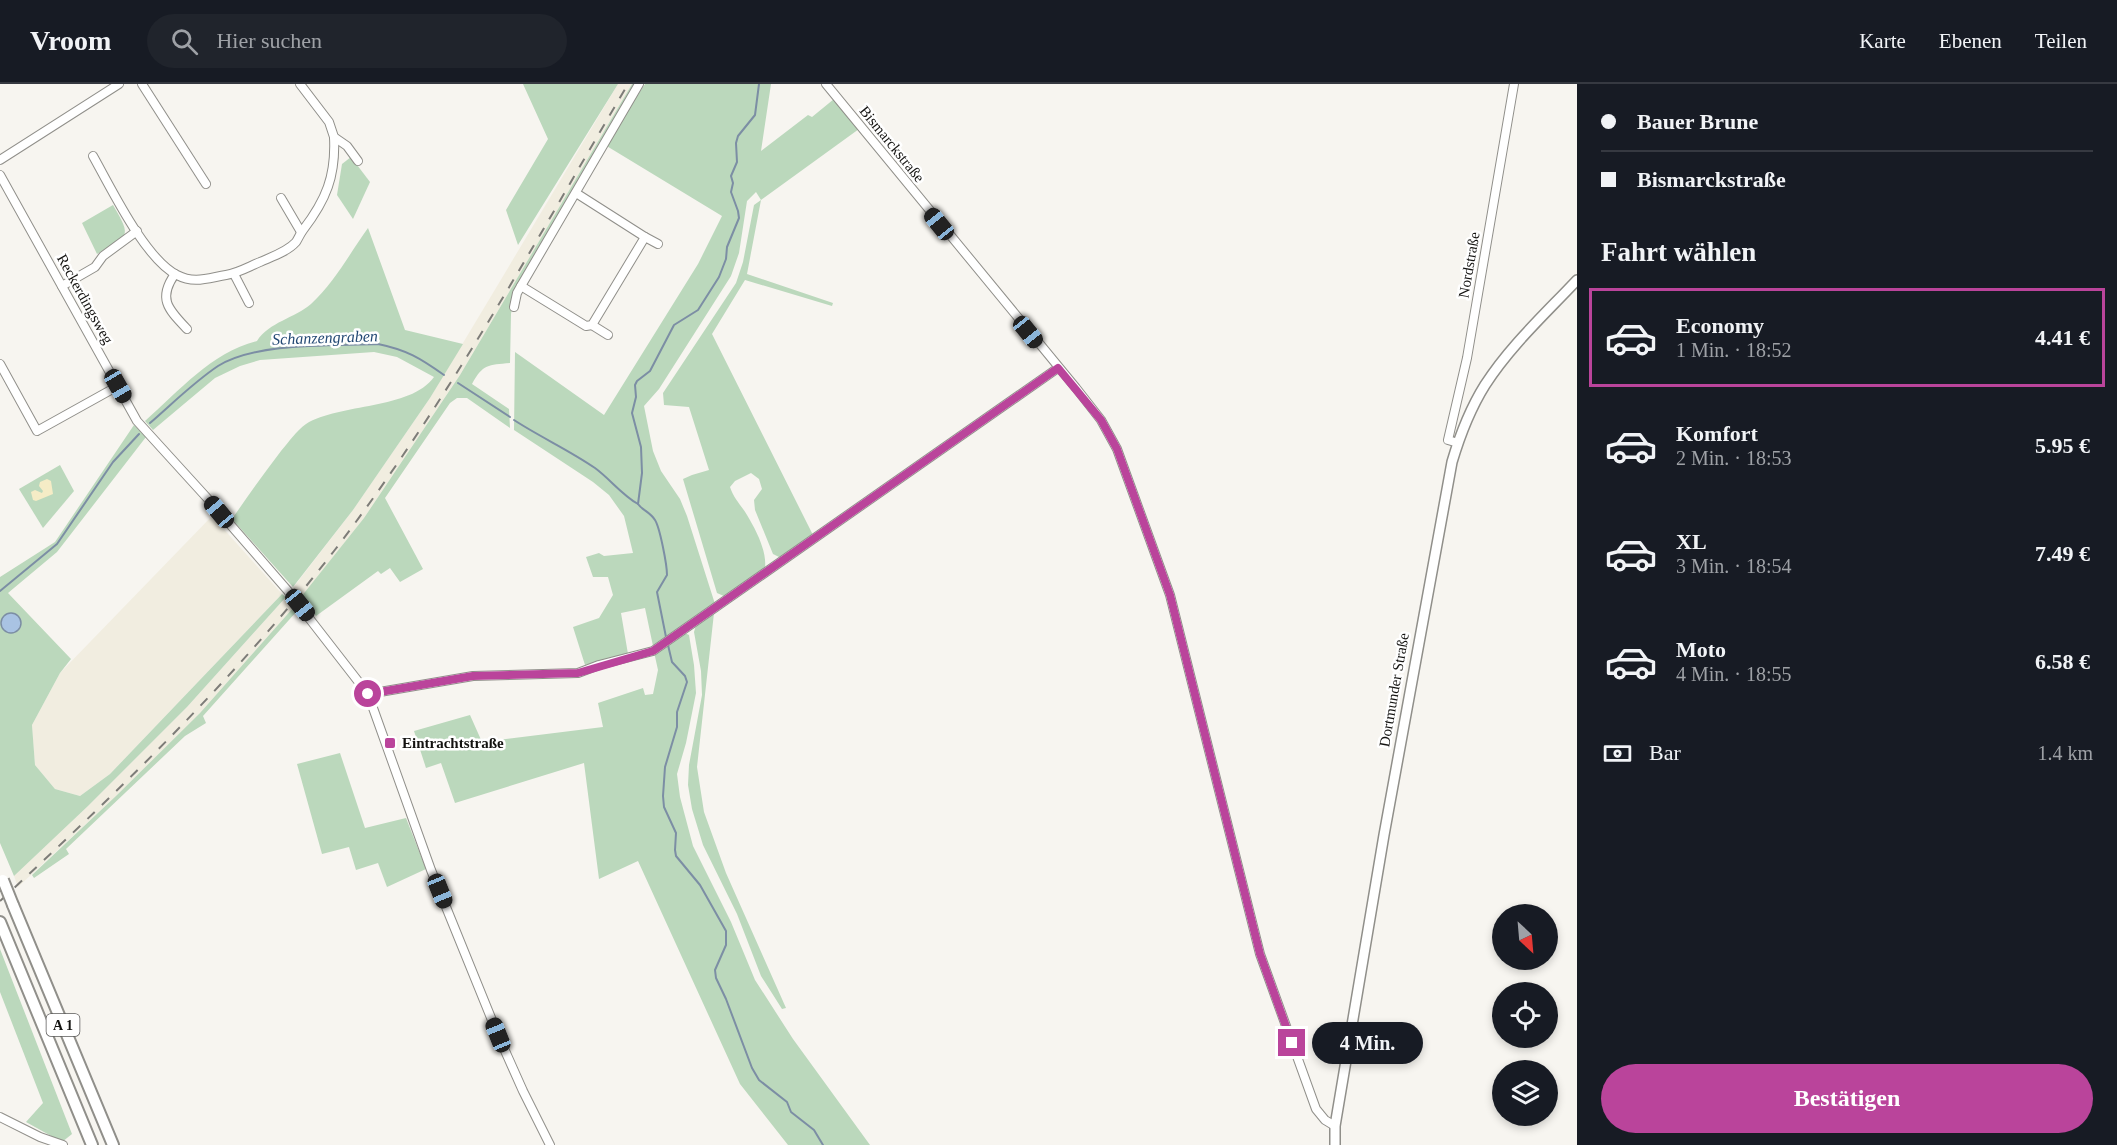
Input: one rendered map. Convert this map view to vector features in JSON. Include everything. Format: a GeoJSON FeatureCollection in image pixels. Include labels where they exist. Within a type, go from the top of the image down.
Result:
{"type":"FeatureCollection","features":[{"type":"Feature","properties":{"kind":"highway","name":"A 1"},"geometry":{"type":"LineString","coordinates":[[1,876],[112,1145]]}},
{"type":"Feature","properties":{"kind":"highway","name":"A 1"},"geometry":{"type":"LineString","coordinates":[[0,922],[92,1145]]}},
{"type":"Feature","properties":{"kind":"main road","name":"Dortmunder Straße"},"geometry":{"type":"LineString","coordinates":[[1335,1145],[1335,1126],[1364,950],[1447,485],[1458,443],[1485,385],[1505,358],[1577,280]]}},
{"type":"Feature","properties":{"kind":"street"},"geometry":{"type":"LineString","coordinates":[[0,160],[119,84]]}},
{"type":"Feature","properties":{"kind":"street"},"geometry":{"type":"LineString","coordinates":[[142,84],[206,184]]}},
{"type":"Feature","properties":{"kind":"street"},"geometry":{"type":"LineString","coordinates":[[93,156],[137,231],[154,255],[175,274],[199,281],[234,274],[280,253],[295,243],[326,194],[334,161],[334,137],[329,122],[300,84]]}},
{"type":"Feature","properties":{"kind":"street"},"geometry":{"type":"LineString","coordinates":[[514,307],[520,286],[639,84]]}},
{"type":"Feature","properties":{"kind":"street","name":"Bismarckstraße"},"geometry":{"type":"LineString","coordinates":[[826,84],[1101,420],[1117,449],[1170,595],[1260,954],[1316,1109],[1325,1120],[1335,1126]]}},
{"type":"Feature","properties":{"kind":"street","name":"Nordstraße"},"geometry":{"type":"LineString","coordinates":[[1458,443],[1448,440],[1467,358],[1515,84]]}},
{"type":"Feature","properties":{"kind":"street"},"geometry":{"type":"LineString","coordinates":[[334,137],[347,146],[358,160]]}},
{"type":"Feature","properties":{"kind":"street","name":"Reckerdingsweg"},"geometry":{"type":"LineString","coordinates":[[0,175],[140,424],[292,596],[368,694],[431,870],[498,1035],[550,1145]]}},
{"type":"Feature","properties":{"kind":"street"},"geometry":{"type":"LineString","coordinates":[[576,193],[658,244]]}},
{"type":"Feature","properties":{"kind":"street"},"geometry":{"type":"LineString","coordinates":[[281,198],[301,232]]}},
{"type":"Feature","properties":{"kind":"street"},"geometry":{"type":"LineString","coordinates":[[62,286],[94,267],[103,256],[137,231]]}},
{"type":"Feature","properties":{"kind":"street"},"geometry":{"type":"LineString","coordinates":[[592,325],[645,237]]}},
{"type":"Feature","properties":{"kind":"street"},"geometry":{"type":"LineString","coordinates":[[175,274],[165,292],[166,302],[173,314],[187,329]]}},
{"type":"Feature","properties":{"kind":"street"},"geometry":{"type":"LineString","coordinates":[[234,274],[249,303]]}},
{"type":"Feature","properties":{"kind":"street"},"geometry":{"type":"LineString","coordinates":[[520,286],[586,326],[592,325],[608,335]]}},
{"type":"Feature","properties":{"kind":"street"},"geometry":{"type":"LineString","coordinates":[[0,364],[37,431],[118,386]]}},
{"type":"Feature","properties":{"kind":"street"},"geometry":{"type":"LineString","coordinates":[[368,694],[473,676],[578,673],[653,651],[1058,368]]}},
{"type":"Feature","properties":{"kind":"street"},"geometry":{"type":"LineString","coordinates":[[0,1117],[40,1137],[63,1145]]}},
{"type":"Feature","properties":{"kind":"shaded area"},"geometry":{"type":"Polygon","coordinates":[[[618,84],[632,84],[460,375],[364,518],[293,608],[200,713],[117,795],[18,887],[14,876],[187,707],[286,597],[353,510],[430,398],[618,84]]]}},
{"type":"Feature","properties":{"kind":"shaded area"},"geometry":{"type":"Polygon","coordinates":[[[212,516],[282,594],[110,774],[80,796],[55,789],[35,765],[32,725],[60,673],[212,516]]]}},
{"type":"Feature","properties":{"kind":"green space"},"geometry":{"type":"Polygon","coordinates":[[[523,84],[618,84],[518,245],[506,210],[548,139],[523,84]]]}},
{"type":"Feature","properties":{"kind":"green space"},"geometry":{"type":"Polygon","coordinates":[[[632,84],[636,84],[514,295],[511,314],[510,363],[496,364],[483,369],[472,384],[509,409],[510,428],[467,398],[457,398],[450,403],[385,498],[423,569],[400,582],[390,568],[381,574],[378,571],[316,616],[301,597],[364,518],[460,375],[632,84]]]}},
{"type":"Feature","properties":{"kind":"green space"},"geometry":{"type":"Polygon","coordinates":[[[645,84],[771,84],[761,151],[808,115],[812,117],[834,99],[859,129],[761,200],[756,192],[747,201],[739,253],[731,276],[659,389],[644,406],[653,451],[661,471],[680,499],[687,516],[715,604],[653,646],[645,608],[621,613],[628,654],[585,665],[573,627],[599,618],[613,595],[608,577],[593,577],[586,557],[599,553],[604,556],[633,553],[624,516],[609,495],[514,430],[515,352],[604,415],[698,264],[722,216],[605,145],[645,84]]]}},
{"type":"Feature","properties":{"kind":"green space"},"geometry":{"type":"Polygon","coordinates":[[[351,157],[370,182],[353,219],[337,195],[342,164],[351,157]]]}},
{"type":"Feature","properties":{"kind":"green space"},"geometry":{"type":"Polygon","coordinates":[[[761,200],[747,274],[833,303],[832,306],[745,280],[712,334],[813,535],[781,558],[773,554],[755,510],[754,500],[762,489],[759,479],[751,473],[735,481],[730,487],[757,534],[763,548],[765,568],[726,597],[717,593],[683,479],[709,470],[689,407],[664,405],[663,393],[736,283],[743,262],[754,205],[761,200]]]}},
{"type":"Feature","properties":{"kind":"green space"},"geometry":{"type":"Polygon","coordinates":[[[113,205],[123,224],[124,235],[97,254],[82,223],[113,205]]]}},
{"type":"Feature","properties":{"kind":"green space"},"geometry":{"type":"Polygon","coordinates":[[[368,228],[405,330],[463,344],[430,398],[353,510],[293,587],[232,519],[281,451],[306,424],[337,412],[392,401],[409,395],[423,388],[434,377],[397,357],[374,352],[260,360],[240,366],[215,378],[153,430],[145,421],[211,363],[241,346],[257,341],[268,329],[311,304],[334,277],[368,228]]]}},
{"type":"Feature","properties":{"kind":"green space"},"geometry":{"type":"Polygon","coordinates":[[[134,425],[146,437],[57,552],[8,593],[71,659],[60,673],[32,725],[35,765],[55,789],[80,796],[110,774],[282,594],[286,597],[187,707],[14,876],[0,843],[0,577],[55,542],[134,425]]]}},
{"type":"Feature","properties":{"kind":"green space"},"geometry":{"type":"Polygon","coordinates":[[[60,465],[74,491],[43,528],[19,489],[60,465]]]}},
{"type":"Feature","properties":{"kind":"green space"},"geometry":{"type":"Polygon","coordinates":[[[293,608],[297,611],[203,716],[206,723],[185,736],[66,849],[69,854],[34,878],[32,875],[200,713],[293,608]]]}},
{"type":"Feature","properties":{"kind":"green space"},"geometry":{"type":"Polygon","coordinates":[[[714,613],[697,767],[704,812],[726,873],[786,1008],[782,1009],[761,976],[737,914],[703,845],[692,809],[688,785],[689,765],[702,695],[701,671],[694,632],[696,625],[714,613]]]}},
{"type":"Feature","properties":{"kind":"green space"},"geometry":{"type":"Polygon","coordinates":[[[685,633],[689,635],[696,693],[677,774],[680,797],[693,846],[731,922],[755,980],[793,1039],[870,1145],[788,1145],[740,1084],[638,861],[599,879],[584,763],[455,803],[441,763],[426,768],[414,731],[470,715],[482,742],[603,727],[598,703],[643,688],[645,695],[653,694],[658,670],[654,652],[685,633]]]}},
{"type":"Feature","properties":{"kind":"green space"},"geometry":{"type":"Polygon","coordinates":[[[340,753],[365,828],[406,818],[426,869],[387,887],[378,863],[356,870],[349,847],[322,854],[297,764],[340,753]]]}},
{"type":"Feature","properties":{"kind":"green space"},"geometry":{"type":"Polygon","coordinates":[[[0,949],[72,1134],[62,1142],[26,1122],[43,1103],[0,992],[0,949]]]}},
{"type":"Feature","properties":{"kind":"sand"},"geometry":{"type":"Polygon","coordinates":[[[47,479],[51,481],[53,494],[36,501],[33,500],[31,492],[35,490],[42,493],[40,482],[47,479]]]}},
{"type":"Feature","properties":{"kind":"water"},"geometry":{"type":"Polygon","coordinates":[[[11,613],[18,616],[21,623],[18,630],[11,633],[4,630],[1,623],[4,616],[11,613]]]}},
{"type":"Feature","properties":{"kind":"waterway"},"geometry":{"type":"LineString","coordinates":[[666,637],[657,592],[667,575],[663,547],[655,520],[638,504],[642,473],[641,447],[632,413],[636,397],[635,385],[650,371],[674,325],[698,310],[719,277],[726,259],[727,247],[739,218],[731,192],[733,183],[731,176],[737,162],[736,143],[738,136],[755,115],[759,84]]}},
{"type":"Feature","properties":{"kind":"waterway","name":"Schanzengraben"},"geometry":{"type":"LineString","coordinates":[[150,423],[218,366],[234,358],[274,349],[378,344],[413,355],[444,375]]}},
{"type":"Feature","properties":{"kind":"waterway","name":"Schanzengraben"},"geometry":{"type":"LineString","coordinates":[[458,383],[510,417]]}},
{"type":"Feature","properties":{"kind":"waterway","name":"Schanzengraben"},"geometry":{"type":"LineString","coordinates":[[514,420],[595,468],[638,504]]}},
{"type":"Feature","properties":{"kind":"waterway","name":"Schanzengraben"},"geometry":{"type":"LineString","coordinates":[[0,591],[57,544],[113,462],[139,434]]}},
{"type":"Feature","properties":{"kind":"waterway"},"geometry":{"type":"LineString","coordinates":[[668,645],[672,662],[685,676],[687,682],[677,712],[677,727],[665,767],[663,796],[664,807],[676,833],[676,856],[700,885],[726,931],[726,945],[715,970],[716,978],[752,1068],[759,1080],[787,1102],[791,1112],[814,1130],[823,1145]]}},
{"type":"Feature","properties":{"kind":"railway"},"geometry":{"type":"LineString","coordinates":[[0,901],[132,776],[216,689],[257,644],[334,551],[414,439],[452,381],[628,84]]}},
{"type":"Feature","properties":{"kind":"place","name":"Eintrachtstraße"},"geometry":{"type":"Point","coordinates":[390,743]}},
{"type":"Feature","properties":{"kind":"route"},"geometry":{"type":"LineString","coordinates":[[368,694],[473,676],[578,673],[653,651],[1058,368],[1101,420],[1117,449],[1170,595],[1260,954],[1292,1043]]}}]}
